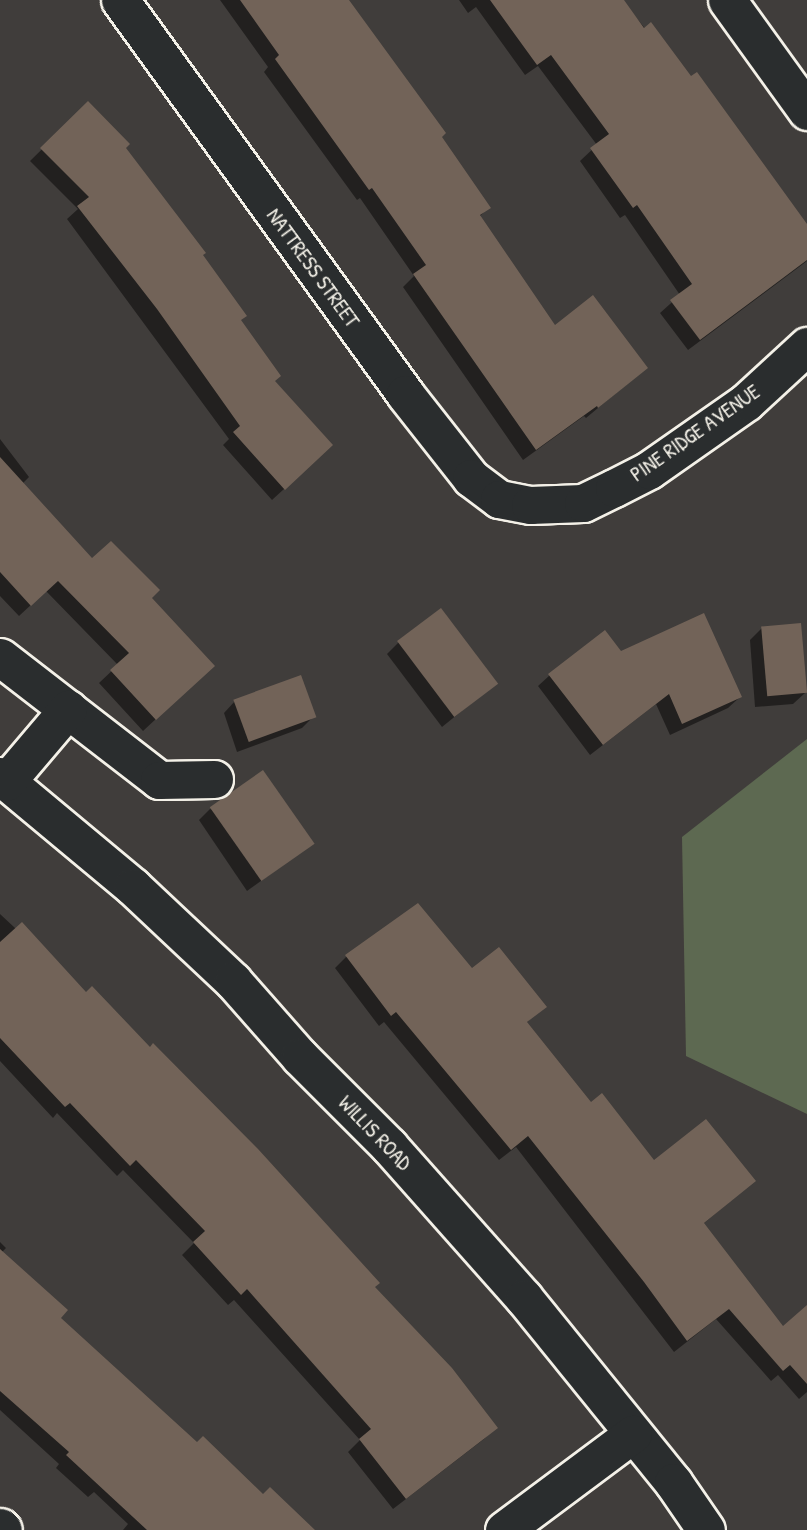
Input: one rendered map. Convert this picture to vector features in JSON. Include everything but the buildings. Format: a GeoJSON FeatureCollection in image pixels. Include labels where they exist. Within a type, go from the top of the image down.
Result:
{"type":"FeatureCollection","features":[{"type":"Feature","properties":{"kind":"street","name":"NATTRESS STREET"},"geometry":{"type":"LineString","coordinates":[[120,0],[388,372],[471,478],[499,499],[530,505]]}},
{"type":"Feature","properties":{"kind":"street"},"geometry":{"type":"LineString","coordinates":[[727,0],[807,111]]}},
{"type":"Feature","properties":{"kind":"street","name":"PINE RIDGE AVENUE"},"geometry":{"type":"LineString","coordinates":[[530,505],[583,503],[649,470],[746,402],[807,346]]}},
{"type":"Feature","properties":{"kind":"street"},"geometry":{"type":"LineString","coordinates":[[0,657],[159,780],[214,779]]}},
{"type":"Feature","properties":{"kind":"street"},"geometry":{"type":"LineString","coordinates":[[3,779],[68,709]]}},
{"type":"Feature","properties":{"kind":"street","name":"WILLIS ROAD"},"geometry":{"type":"LineString","coordinates":[[3,779],[133,887],[233,981],[300,1058],[389,1146],[524,1298],[673,1482],[706,1530]]}},
{"type":"Feature","properties":{"kind":"street"},"geometry":{"type":"LineString","coordinates":[[504,1530],[633,1434]]}},
{"type":"Feature","properties":{"kind":"green space"},"geometry":{"type":"Polygon","coordinates":[[[807,739],[807,1114],[686,1056],[682,837],[807,739]]]}}]}
